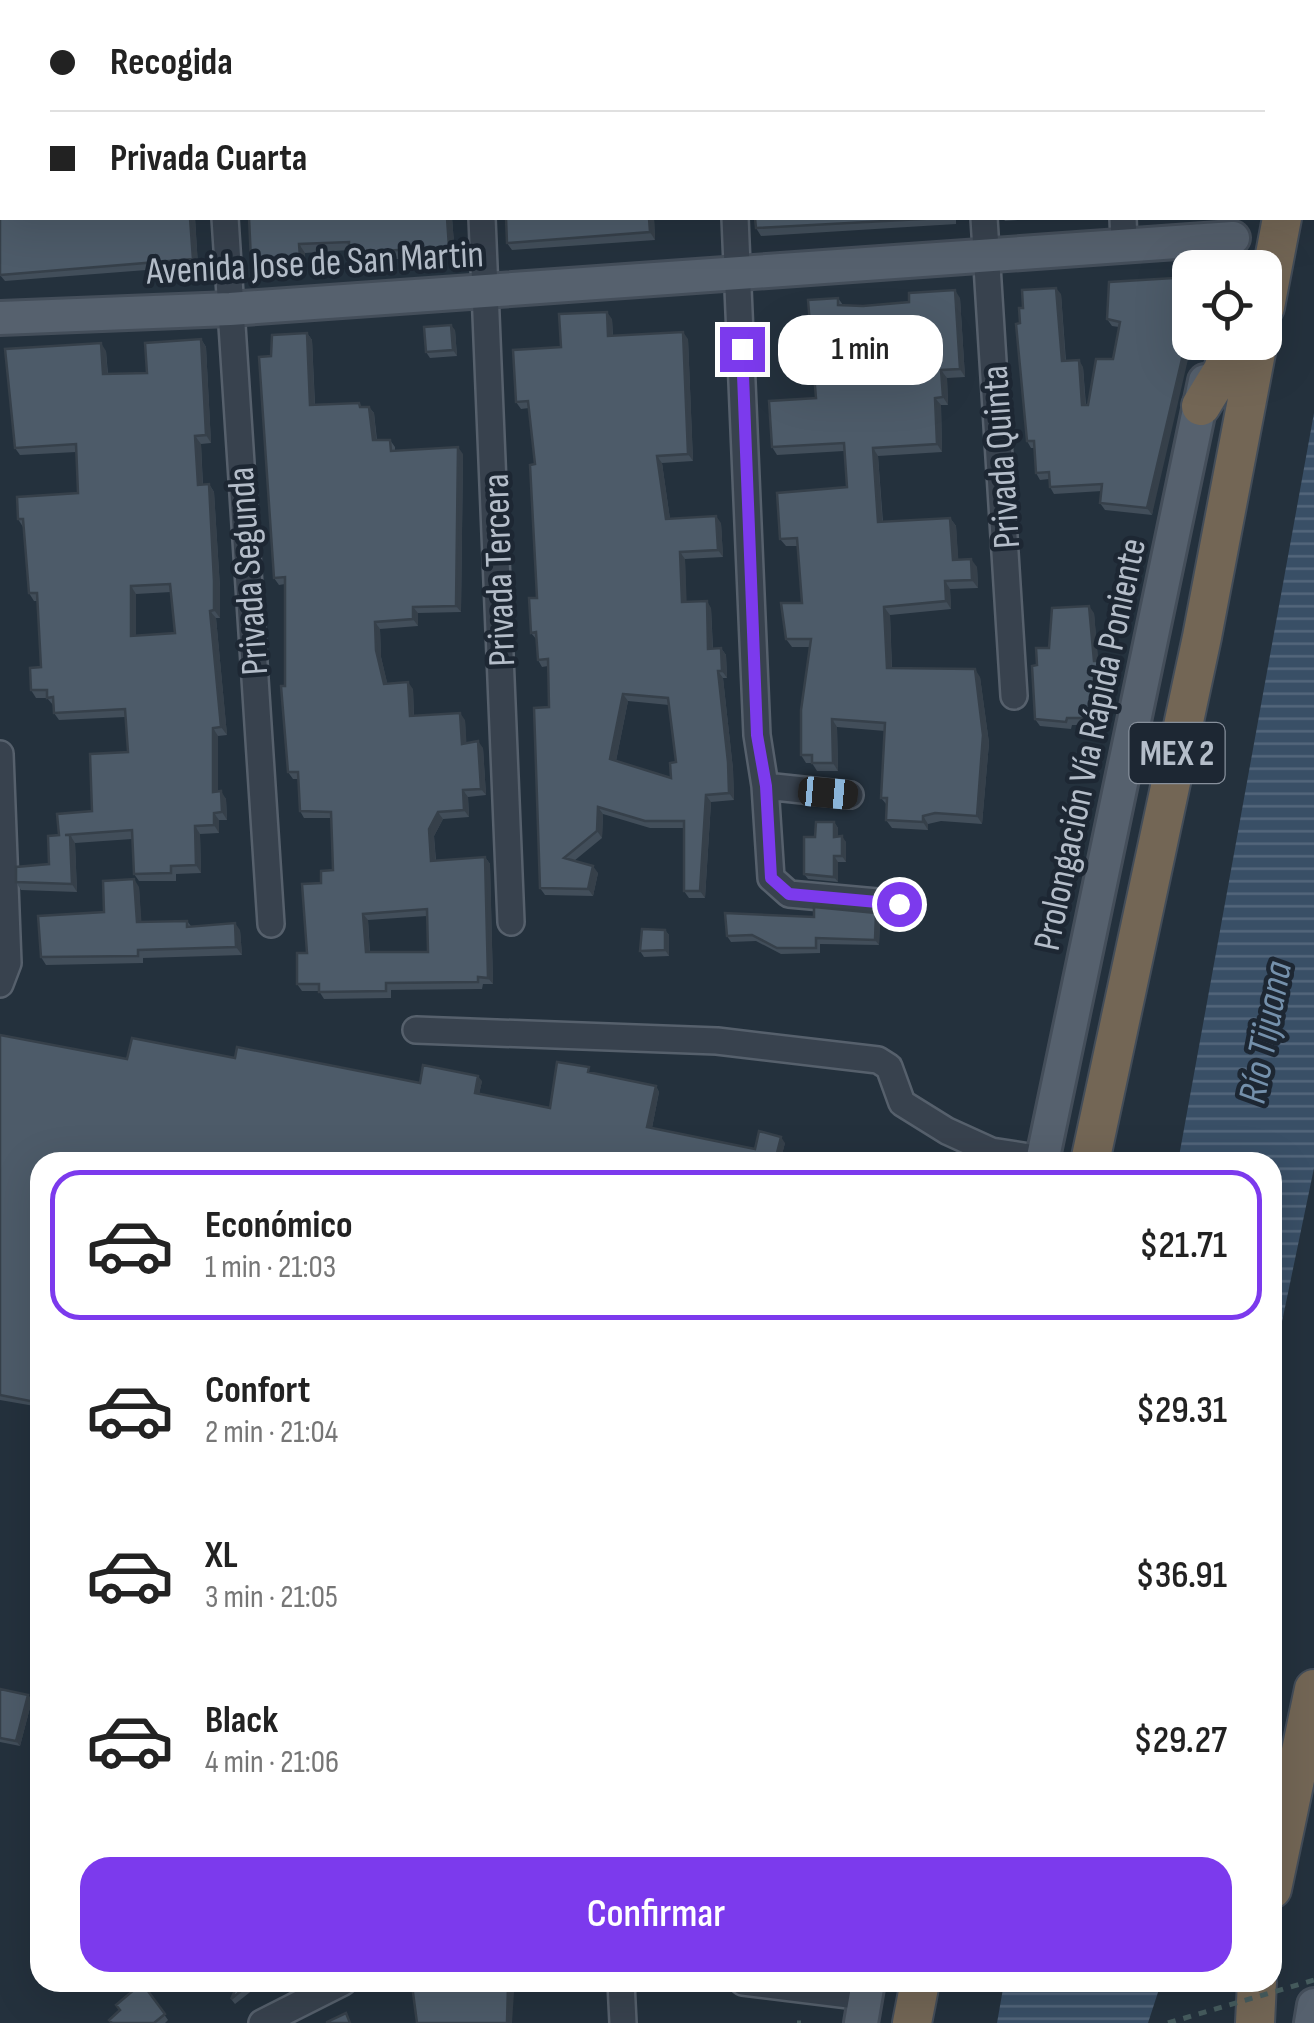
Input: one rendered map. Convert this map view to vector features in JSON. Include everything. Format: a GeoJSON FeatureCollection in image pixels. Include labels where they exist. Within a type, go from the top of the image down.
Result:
{"type":"FeatureCollection","features":[{"type":"Feature","properties":{"kind":"highway"},"geometry":{"type":"LineString","coordinates":[[1276,250],[1282,220]]}},
{"type":"Feature","properties":{"kind":"highway"},"geometry":{"type":"LineString","coordinates":[[1201,406],[1226,360]]}},
{"type":"Feature","properties":{"kind":"highway","name":"MEX 2"},"geometry":{"type":"LineString","coordinates":[[1092,1152],[1202,637],[1255,360]]}},
{"type":"Feature","properties":{"kind":"highway"},"geometry":{"type":"LineString","coordinates":[[1282,1841],[1314,1689]]}},
{"type":"Feature","properties":{"kind":"highway"},"geometry":{"type":"LineString","coordinates":[[912,2023],[918,1992]]}},
{"type":"Feature","properties":{"kind":"highway"},"geometry":{"type":"LineString","coordinates":[[1255,2023],[1257,1992]]}},
{"type":"Feature","properties":{"kind":"main road","name":"Avenida Jose de San Martin"},"geometry":{"type":"LineString","coordinates":[[0,318],[230,309],[987,254],[1124,230],[1242,242]]}},
{"type":"Feature","properties":{"kind":"main road","name":"Prolongación Vía Rápida Poniente"},"geometry":{"type":"LineString","coordinates":[[1044,1152],[1210,360]]}},
{"type":"Feature","properties":{"kind":"main road"},"geometry":{"type":"LineString","coordinates":[[1311,2023],[1314,2005]]}},
{"type":"Feature","properties":{"kind":"street","name":"Privada Segunda"},"geometry":{"type":"LineString","coordinates":[[225,220],[271,924]]}},
{"type":"Feature","properties":{"kind":"street","name":"Privada Tercera"},"geometry":{"type":"LineString","coordinates":[[482,220],[511,922]]}},
{"type":"Feature","properties":{"kind":"street"},"geometry":{"type":"LineString","coordinates":[[735,220],[757,735],[766,786],[771,878],[789,894],[899,904]]}},
{"type":"Feature","properties":{"kind":"street","name":"Privada Quinta"},"geometry":{"type":"LineString","coordinates":[[984,220],[1014,696]]}},
{"type":"Feature","properties":{"kind":"street"},"geometry":{"type":"LineString","coordinates":[[0,754],[4,973]]}},
{"type":"Feature","properties":{"kind":"street"},"geometry":{"type":"LineString","coordinates":[[766,786],[850,794]]}},
{"type":"Feature","properties":{"kind":"street"},"geometry":{"type":"LineString","coordinates":[[416,1030],[717,1041],[878,1060],[889,1067],[902,1103],[947,1131],[1000,1152]]}},
{"type":"Feature","properties":{"kind":"street"},"geometry":{"type":"LineString","coordinates":[[262,2023],[323,1992]]}},
{"type":"Feature","properties":{"kind":"street"},"geometry":{"type":"LineString","coordinates":[[621,1992],[623,2023]]}},
{"type":"Feature","properties":{"kind":"street"},"geometry":{"type":"LineString","coordinates":[[807,1992],[865,2001]]}},
{"type":"Feature","properties":{"kind":"path"},"geometry":{"type":"LineString","coordinates":[[1282,1989],[1314,1980]]}},
{"type":"Feature","properties":{"kind":"path"},"geometry":{"type":"LineString","coordinates":[[1168,2023],[1273,1992]]}},
{"type":"Feature","properties":{"kind":"water","name":"Río Tijuana"},"geometry":{"type":"Polygon","coordinates":[[[1314,413],[1314,1168],[1282,1322],[1282,1152],[1180,1152],[1314,413]]]}},
{"type":"Feature","properties":{"kind":"water"},"geometry":{"type":"Polygon","coordinates":[[[1002,1992],[1158,1992],[1148,2023],[997,2023],[1002,1992]]]}},
{"type":"Feature","properties":{"kind":"building"},"geometry":{"type":"Polygon","coordinates":[[[0,220],[190,220],[193,259],[0,275],[0,220]]]}},
{"type":"Feature","properties":{"kind":"building"},"geometry":{"type":"Polygon","coordinates":[[[249,220],[447,220],[449,247],[349,253],[349,242],[299,244],[300,257],[251,260],[249,220]]]}},
{"type":"Feature","properties":{"kind":"building"},"geometry":{"type":"Polygon","coordinates":[[[506,220],[649,220],[650,232],[507,243],[506,220]]]}},
{"type":"Feature","properties":{"kind":"building"},"geometry":{"type":"Polygon","coordinates":[[[755,220],[903,220],[756,228],[755,220]]]}},
{"type":"Feature","properties":{"kind":"building"},"geometry":{"type":"Polygon","coordinates":[[[1172,278],[1172,360],[1182,360],[1147,508],[1100,503],[1102,484],[1050,487],[1049,472],[1036,473],[1034,441],[1027,441],[1016,324],[1020,323],[1019,308],[1023,308],[1022,290],[1056,288],[1062,361],[1079,360],[1082,405],[1088,405],[1096,359],[1113,359],[1120,322],[1107,319],[1109,282],[1172,278]]]}},
{"type":"Feature","properties":{"kind":"building"},"geometry":{"type":"Polygon","coordinates":[[[955,290],[960,369],[941,370],[943,397],[935,398],[937,444],[873,448],[878,522],[950,518],[953,560],[971,559],[972,580],[945,581],[946,601],[884,607],[887,668],[975,669],[983,735],[977,816],[935,813],[923,816],[923,822],[886,820],[887,798],[881,798],[885,723],[832,719],[833,763],[812,763],[812,755],[801,755],[801,710],[811,639],[786,639],[781,603],[802,603],[797,538],[780,539],[777,493],[847,487],[844,443],[772,447],[769,401],[816,398],[808,300],[838,298],[838,305],[863,306],[909,302],[909,293],[955,290]]]}},
{"type":"Feature","properties":{"kind":"building"},"geometry":{"type":"Polygon","coordinates":[[[607,312],[608,336],[683,332],[688,454],[657,456],[666,519],[716,516],[718,550],[680,552],[682,602],[707,601],[708,649],[721,648],[722,671],[718,671],[729,793],[706,795],[700,891],[684,891],[684,821],[645,821],[598,807],[597,831],[564,858],[593,866],[588,889],[540,888],[534,708],[549,707],[548,659],[538,660],[536,632],[531,633],[529,598],[537,598],[530,465],[535,464],[528,401],[516,402],[513,350],[561,347],[559,314],[607,312]],[[623,694],[610,759],[671,778],[670,763],[676,762],[668,698],[623,694]]]}},
{"type":"Feature","properties":{"kind":"building"},"geometry":{"type":"Polygon","coordinates":[[[451,325],[453,350],[426,352],[424,327],[451,325]]]}},
{"type":"Feature","properties":{"kind":"building"},"geometry":{"type":"Polygon","coordinates":[[[307,333],[310,405],[359,403],[360,407],[369,407],[373,440],[390,440],[391,451],[458,447],[456,606],[413,607],[413,619],[375,622],[376,650],[384,684],[408,682],[410,716],[460,713],[462,744],[478,741],[481,789],[463,790],[464,810],[438,812],[429,829],[431,861],[485,857],[488,978],[478,977],[478,982],[386,983],[386,991],[319,992],[319,984],[297,984],[297,953],[307,953],[302,884],[321,883],[321,871],[333,870],[331,812],[300,811],[298,772],[288,772],[281,686],[285,686],[285,577],[274,578],[259,357],[271,356],[272,335],[307,333]],[[427,909],[363,914],[366,952],[428,952],[427,909]]]}},
{"type":"Feature","properties":{"kind":"building"},"geometry":{"type":"Polygon","coordinates":[[[201,339],[206,435],[195,436],[198,485],[209,484],[214,581],[214,610],[210,611],[221,727],[213,728],[213,792],[221,791],[222,812],[214,813],[214,825],[195,826],[196,865],[171,866],[171,873],[134,874],[132,830],[65,835],[70,835],[72,884],[16,882],[16,867],[49,864],[48,836],[59,835],[57,814],[92,811],[90,754],[128,752],[125,709],[54,713],[53,697],[47,698],[47,690],[31,690],[30,668],[41,667],[37,593],[29,593],[23,519],[18,519],[17,497],[78,493],[76,444],[15,448],[5,349],[101,343],[103,374],[147,373],[145,343],[201,339]],[[170,584],[131,586],[131,636],[175,633],[170,584]]]}},
{"type":"Feature","properties":{"kind":"building"},"geometry":{"type":"Polygon","coordinates":[[[1089,606],[1094,661],[1112,661],[1097,718],[1067,718],[1066,722],[1035,719],[1032,666],[1037,665],[1036,648],[1049,648],[1052,608],[1089,606]]]}},
{"type":"Feature","properties":{"kind":"building"},"geometry":{"type":"Polygon","coordinates":[[[816,822],[834,822],[834,837],[842,836],[842,856],[834,856],[834,877],[804,874],[804,837],[815,837],[816,822]]]}},
{"type":"Feature","properties":{"kind":"building"},"geometry":{"type":"Polygon","coordinates":[[[134,879],[137,922],[187,921],[187,927],[235,923],[236,947],[138,950],[138,956],[41,957],[38,916],[104,912],[103,881],[134,879]]]}},
{"type":"Feature","properties":{"kind":"building"},"geometry":{"type":"Polygon","coordinates":[[[814,907],[876,913],[875,940],[816,938],[816,948],[777,948],[752,935],[727,936],[725,913],[814,917],[814,907]]]}},
{"type":"Feature","properties":{"kind":"building"},"geometry":{"type":"Polygon","coordinates":[[[642,929],[665,930],[665,950],[640,951],[642,929]]]}},
{"type":"Feature","properties":{"kind":"building"},"geometry":{"type":"Polygon","coordinates":[[[0,1035],[127,1059],[132,1038],[235,1058],[237,1047],[420,1083],[423,1065],[478,1076],[475,1093],[550,1108],[557,1062],[656,1086],[647,1127],[755,1149],[759,1131],[781,1137],[777,1152],[30,1152],[30,1401],[0,1395],[0,1035]]]}},
{"type":"Feature","properties":{"kind":"building"},"geometry":{"type":"Polygon","coordinates":[[[0,1689],[28,1695],[16,1741],[0,1738],[0,1689]]]}},
{"type":"Feature","properties":{"kind":"building"},"geometry":{"type":"Polygon","coordinates":[[[131,1992],[149,1992],[165,2014],[154,2023],[112,2023],[109,2020],[120,2010],[116,2005],[131,1992]]]}},
{"type":"Feature","properties":{"kind":"building"},"geometry":{"type":"Polygon","coordinates":[[[413,1992],[508,1992],[507,2023],[417,2023],[413,1992]]]}},
{"type":"Feature","properties":{"kind":"building"},"geometry":{"type":"Polygon","coordinates":[[[346,2013],[350,2023],[327,2023],[327,2022],[346,2013]]]}},
{"type":"Feature","properties":{"kind":"route"},"geometry":{"type":"LineString","coordinates":[[742,349],[757,735],[766,786],[771,878],[789,894],[899,904]]}}]}
